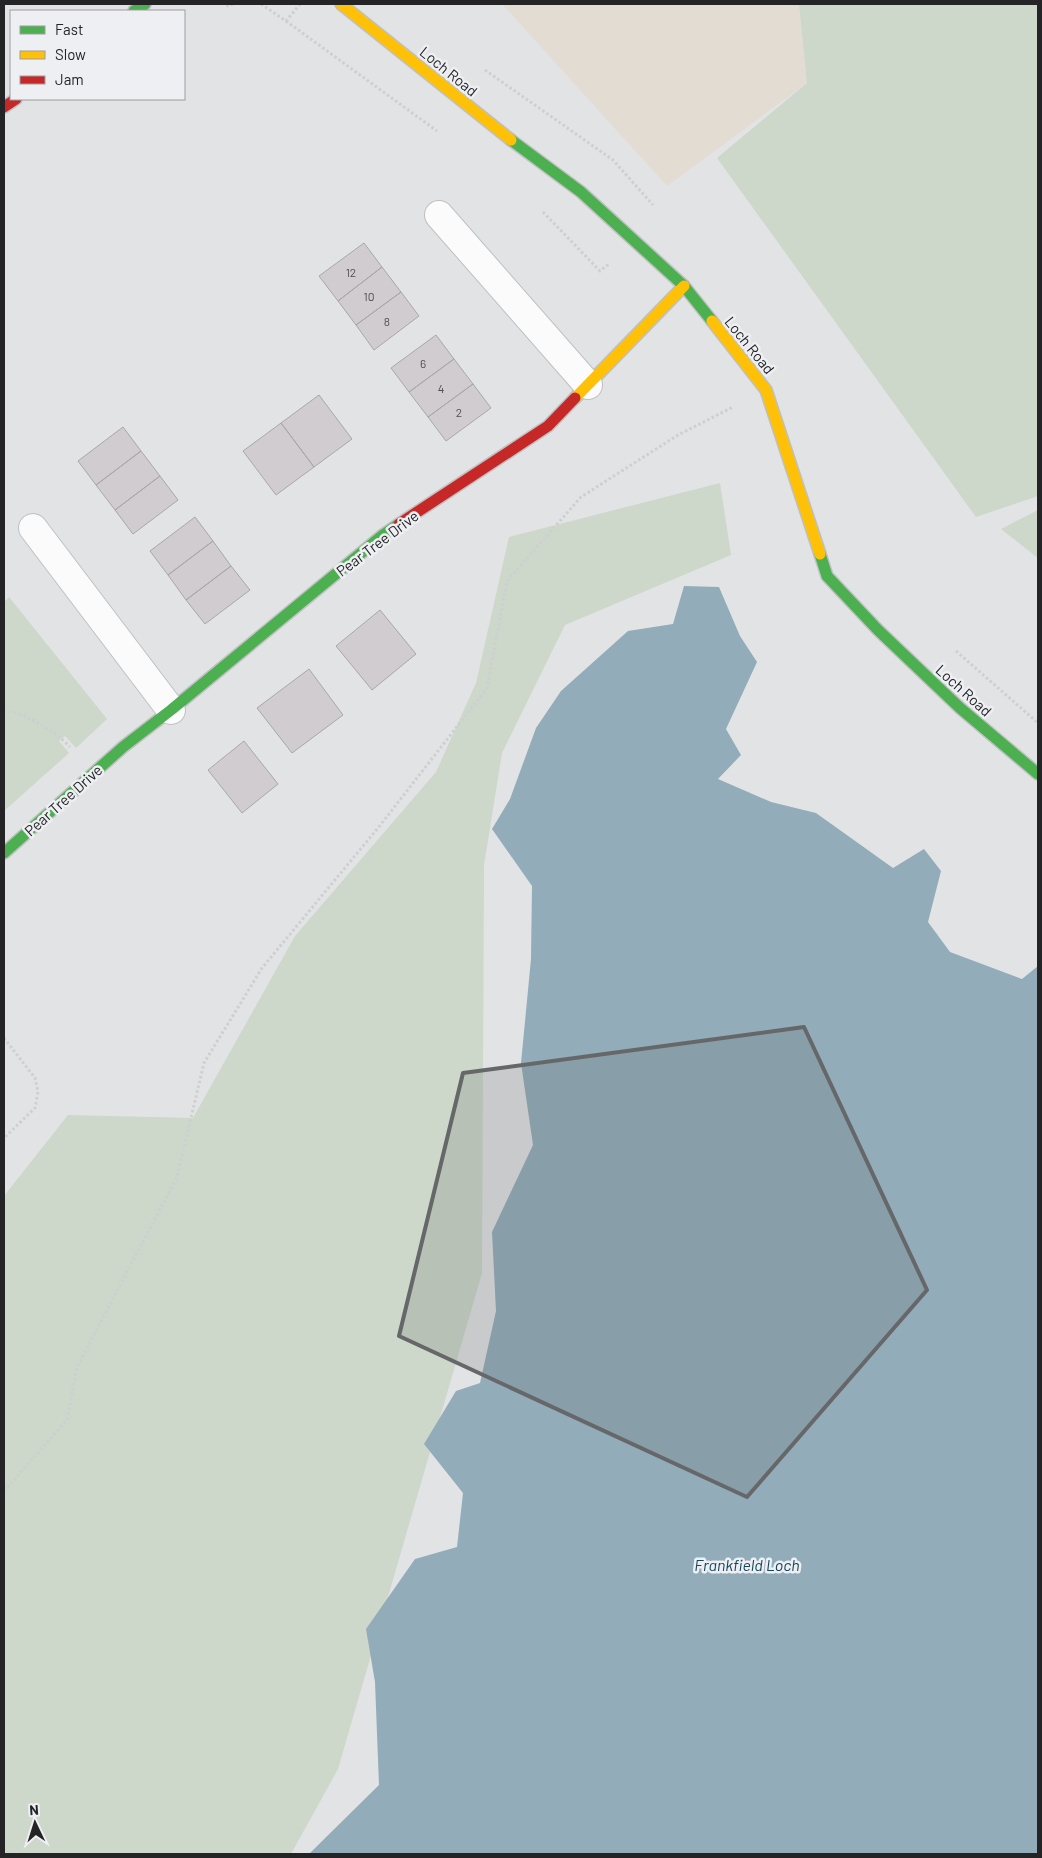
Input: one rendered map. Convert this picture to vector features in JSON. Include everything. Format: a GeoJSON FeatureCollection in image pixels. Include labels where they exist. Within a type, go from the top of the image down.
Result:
{"type":"FeatureCollection","features":[{"type":"Feature","properties":{"kind":"street","name":"Loch Road"},"geometry":{"type":"LineString","coordinates":[[341,4],[506,136],[581,192],[684,286],[766,390],[827,576],[878,630],[960,708],[1038,774]]}},
{"type":"Feature","properties":{"kind":"street"},"geometry":{"type":"LineString","coordinates":[[4,108],[15,100]]}},
{"type":"Feature","properties":{"kind":"street"},"geometry":{"type":"LineString","coordinates":[[439,215],[588,385]]}},
{"type":"Feature","properties":{"kind":"street","name":"Pear Tree Drive"},"geometry":{"type":"LineString","coordinates":[[4,853],[123,747],[171,710],[383,535],[548,426],[684,286]]}},
{"type":"Feature","properties":{"kind":"street"},"geometry":{"type":"LineString","coordinates":[[33,528],[171,710]]}},
{"type":"Feature","properties":{"kind":"path"},"geometry":{"type":"LineString","coordinates":[[227,4],[228,6],[233,4]]}},
{"type":"Feature","properties":{"kind":"path"},"geometry":{"type":"LineString","coordinates":[[261,4],[286,21],[300,4]]}},
{"type":"Feature","properties":{"kind":"path"},"geometry":{"type":"LineString","coordinates":[[4,1491],[67,1420],[77,1367],[177,1177],[204,1063],[262,968],[378,828],[487,688],[506,581],[581,497],[678,436],[766,390]]}},
{"type":"Feature","properties":{"kind":"path"},"geometry":{"type":"LineString","coordinates":[[951,646],[1038,723]]}},
{"type":"Feature","properties":{"kind":"path"},"geometry":{"type":"LineString","coordinates":[[4,711],[10,711],[37,723],[62,738],[94,772]]}},
{"type":"Feature","properties":{"kind":"path"},"geometry":{"type":"LineString","coordinates":[[4,1038],[35,1078],[38,1092],[35,1108],[4,1138]]}},
{"type":"Feature","properties":{"kind":"highlighted area"},"geometry":{"type":"Polygon","coordinates":[[[804,1027],[927,1290],[747,1497],[399,1336],[463,1073],[804,1027]]]}},
{"type":"Feature","properties":{"kind":"shaded area"},"geometry":{"type":"Polygon","coordinates":[[[502,4],[799,4],[807,83],[667,186],[502,4]]]}},
{"type":"Feature","properties":{"kind":"shaded area"},"geometry":{"type":"Polygon","coordinates":[[[799,4],[1038,4],[1038,496],[976,517],[717,158],[807,83],[799,4]]]}},
{"type":"Feature","properties":{"kind":"shaded area"},"geometry":{"type":"Polygon","coordinates":[[[720,483],[731,555],[565,625],[502,753],[484,865],[482,1273],[338,1769],[291,1854],[4,1854],[4,1196],[68,1115],[193,1118],[295,936],[436,772],[476,683],[509,537],[720,483]]]}},
{"type":"Feature","properties":{"kind":"shaded area"},"geometry":{"type":"Polygon","coordinates":[[[1038,510],[1038,558],[1001,529],[1038,510]]]}},
{"type":"Feature","properties":{"kind":"shaded area"},"geometry":{"type":"Polygon","coordinates":[[[9,597],[107,719],[76,748],[65,736],[59,741],[69,753],[4,811],[4,602],[9,597]]]}},
{"type":"Feature","properties":{"kind":"water","name":"Frankfield Loch"},"geometry":{"type":"Polygon","coordinates":[[[684,586],[719,587],[740,636],[757,662],[726,729],[741,755],[718,779],[771,802],[816,813],[893,868],[924,849],[941,871],[928,922],[950,952],[1022,979],[1038,966],[1038,1854],[309,1854],[379,1785],[375,1682],[366,1629],[415,1559],[457,1547],[463,1493],[424,1444],[456,1391],[480,1383],[496,1311],[492,1232],[533,1145],[521,1063],[531,959],[532,886],[492,829],[510,799],[536,728],[561,691],[628,631],[673,624],[684,586]]]}},
{"type":"Feature","properties":{"kind":"building"},"geometry":{"type":"Polygon","coordinates":[[[364,243],[382,267],[338,301],[319,276],[364,243]]]}},
{"type":"Feature","properties":{"kind":"building"},"geometry":{"type":"Polygon","coordinates":[[[382,267],[401,292],[356,325],[338,301],[382,267]]]}},
{"type":"Feature","properties":{"kind":"building"},"geometry":{"type":"Polygon","coordinates":[[[401,292],[419,316],[374,350],[356,325],[401,292]]]}},
{"type":"Feature","properties":{"kind":"building"},"geometry":{"type":"Polygon","coordinates":[[[436,335],[454,359],[409,392],[391,368],[436,335]]]}},
{"type":"Feature","properties":{"kind":"building"},"geometry":{"type":"Polygon","coordinates":[[[454,359],[473,384],[428,417],[409,392],[454,359]]]}},
{"type":"Feature","properties":{"kind":"building"},"geometry":{"type":"Polygon","coordinates":[[[473,384],[491,408],[446,441],[428,417],[473,384]]]}},
{"type":"Feature","properties":{"kind":"building"},"geometry":{"type":"Polygon","coordinates":[[[319,395],[352,439],[314,467],[281,423],[319,395]]]}},
{"type":"Feature","properties":{"kind":"building"},"geometry":{"type":"Polygon","coordinates":[[[281,423],[314,467],[276,495],[243,451],[281,423]]]}},
{"type":"Feature","properties":{"kind":"building"},"geometry":{"type":"Polygon","coordinates":[[[123,427],[141,451],[96,485],[78,461],[123,427]]]}},
{"type":"Feature","properties":{"kind":"building"},"geometry":{"type":"Polygon","coordinates":[[[141,451],[160,476],[115,510],[96,485],[141,451]]]}},
{"type":"Feature","properties":{"kind":"building"},"geometry":{"type":"Polygon","coordinates":[[[160,476],[178,500],[133,534],[115,510],[160,476]]]}},
{"type":"Feature","properties":{"kind":"building"},"geometry":{"type":"Polygon","coordinates":[[[195,517],[213,541],[168,575],[150,551],[195,517]]]}},
{"type":"Feature","properties":{"kind":"building"},"geometry":{"type":"Polygon","coordinates":[[[213,541],[231,566],[186,600],[168,575],[213,541]]]}},
{"type":"Feature","properties":{"kind":"building"},"geometry":{"type":"Polygon","coordinates":[[[231,566],[250,590],[205,624],[186,600],[231,566]]]}},
{"type":"Feature","properties":{"kind":"building"},"geometry":{"type":"Polygon","coordinates":[[[380,610],[416,654],[372,690],[336,646],[380,610]]]}},
{"type":"Feature","properties":{"kind":"building"},"geometry":{"type":"Polygon","coordinates":[[[309,669],[343,715],[292,753],[257,708],[309,669]]]}},
{"type":"Feature","properties":{"kind":"building"},"geometry":{"type":"Polygon","coordinates":[[[244,741],[278,784],[242,813],[208,770],[244,741]]]}},
{"type":"Feature","properties":{"kind":"traffic: fast"},"geometry":{"type":"LineString","coordinates":[[136,10],[145,4]]}},
{"type":"Feature","properties":{"kind":"traffic: fast"},"geometry":{"type":"LineString","coordinates":[[511,140],[581,192],[684,286],[712,321]]}},
{"type":"Feature","properties":{"kind":"traffic: fast"},"geometry":{"type":"LineString","coordinates":[[4,853],[123,747],[399,524]]}},
{"type":"Feature","properties":{"kind":"traffic: fast"},"geometry":{"type":"LineString","coordinates":[[820,554],[827,576],[878,630],[960,708],[1038,774]]}},
{"type":"Feature","properties":{"kind":"traffic: slow"},"geometry":{"type":"LineString","coordinates":[[341,4],[511,140]]}},
{"type":"Feature","properties":{"kind":"traffic: slow"},"geometry":{"type":"LineString","coordinates":[[575,398],[684,286]]}},
{"type":"Feature","properties":{"kind":"traffic: slow"},"geometry":{"type":"LineString","coordinates":[[712,321],[766,390],[820,554]]}},
{"type":"Feature","properties":{"kind":"traffic: jam"},"geometry":{"type":"LineString","coordinates":[[4,107],[14,100]]}},
{"type":"Feature","properties":{"kind":"traffic: jam"},"geometry":{"type":"LineString","coordinates":[[399,524],[548,426],[575,398]]}}]}
